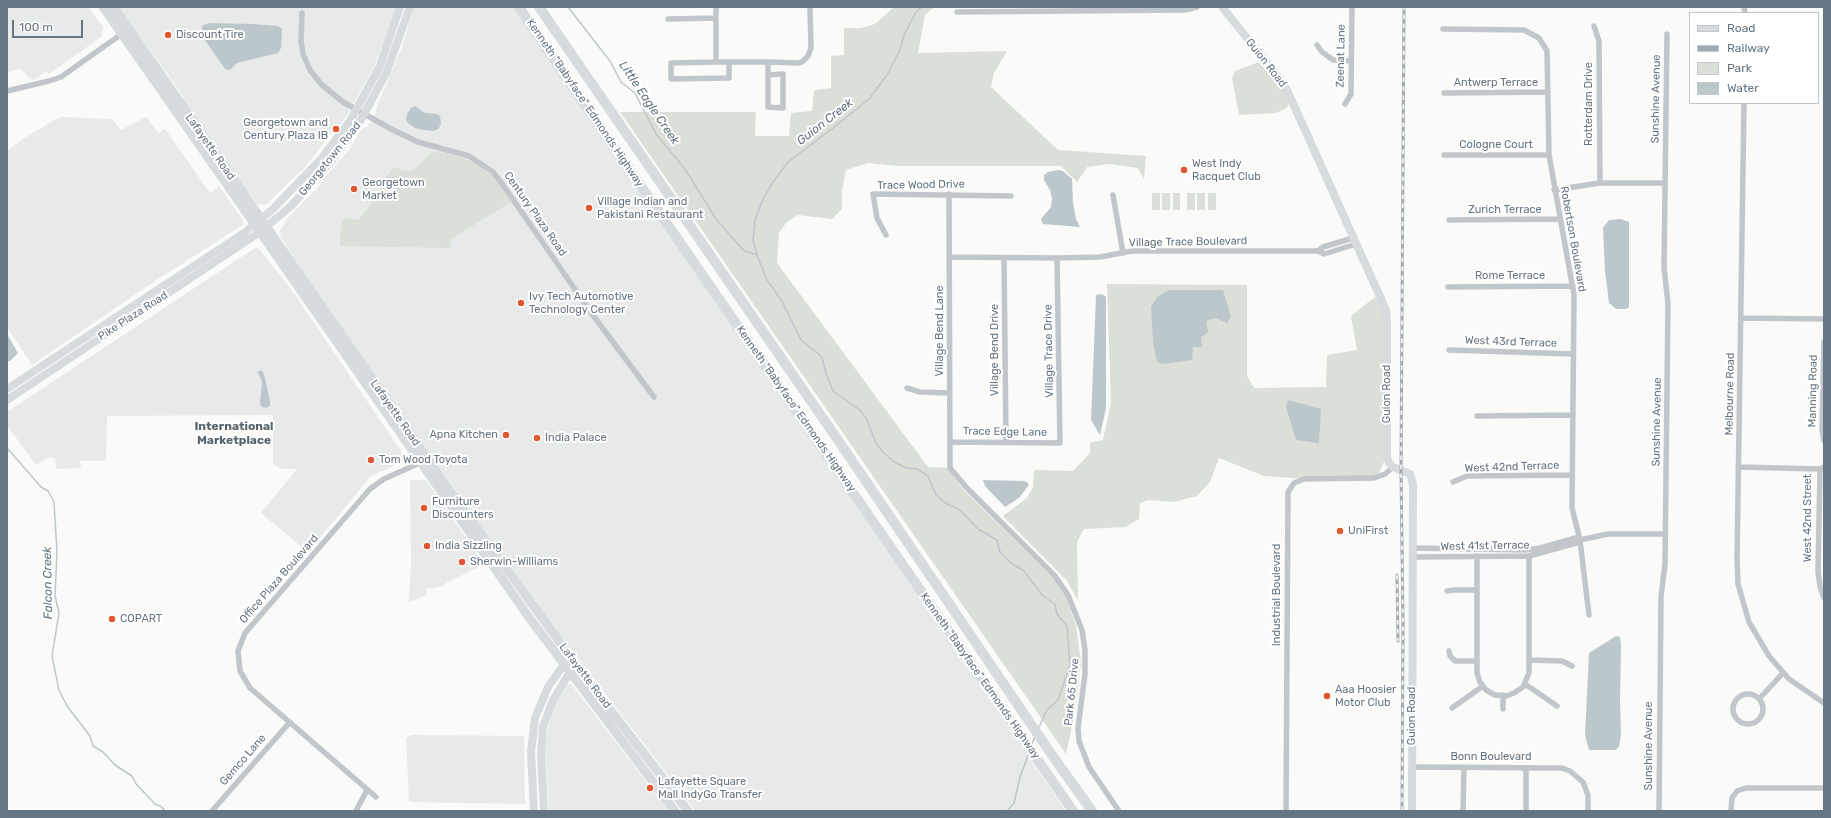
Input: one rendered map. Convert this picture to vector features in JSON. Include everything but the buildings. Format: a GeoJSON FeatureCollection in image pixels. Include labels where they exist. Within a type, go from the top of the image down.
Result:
{"type":"FeatureCollection","features":[{"type":"Feature","properties":{"kind":"highway","name":"Kenneth \"Babyface\" Edmonds Highway"},"geometry":{"type":"LineString","coordinates":[[520,7],[581,99],[1013,722],[1073,811]]}},
{"type":"Feature","properties":{"kind":"highway","name":"Kenneth \"Babyface\" Edmonds Highway"},"geometry":{"type":"LineString","coordinates":[[539,7],[840,443],[1054,758],[1092,811]]}},
{"type":"Feature","properties":{"kind":"main road","name":"Lafayette Road"},"geometry":{"type":"LineString","coordinates":[[103,7],[125,31],[424,461],[563,664],[675,811]]}},
{"type":"Feature","properties":{"kind":"main road","name":"Lafayette Road"},"geometry":{"type":"LineString","coordinates":[[114,7],[125,31]]}},
{"type":"Feature","properties":{"kind":"main road","name":"Georgetown Road"},"geometry":{"type":"LineString","coordinates":[[260,226],[322,158],[357,110],[380,66],[400,7]]}},
{"type":"Feature","properties":{"kind":"main road","name":"Georgetown Road"},"geometry":{"type":"LineString","coordinates":[[260,226],[291,206],[340,150],[365,114],[389,67],[410,7]]}},
{"type":"Feature","properties":{"kind":"main road","name":"Guion Road"},"geometry":{"type":"LineString","coordinates":[[1222,7],[1287,90],[1383,301],[1387,314],[1387,456],[1389,463],[1392,466],[1407,472],[1412,480],[1412,811]]}},
{"type":"Feature","properties":{"kind":"main road","name":"Pike Plaza Road"},"geometry":{"type":"LineString","coordinates":[[8,394],[260,226]]}},
{"type":"Feature","properties":{"kind":"main road","name":"Lafayette Road"},"geometry":{"type":"LineString","coordinates":[[424,461],[688,811]]}},
{"type":"Feature","properties":{"kind":"main road"},"geometry":{"type":"LineString","coordinates":[[534,811],[531,739],[535,718],[546,691],[563,664],[573,660]]}},
{"type":"Feature","properties":{"kind":"main road"},"geometry":{"type":"LineString","coordinates":[[544,811],[541,754],[543,727],[553,700],[570,673],[573,660]]}},
{"type":"Feature","properties":{"kind":"street"},"geometry":{"type":"LineString","coordinates":[[716,7],[716,62]]}},
{"type":"Feature","properties":{"kind":"street"},"geometry":{"type":"LineString","coordinates":[[730,62],[729,78],[671,79],[671,63],[716,62],[730,62],[768,62],[799,63],[807,59],[811,48],[810,7]]}},
{"type":"Feature","properties":{"kind":"street"},"geometry":{"type":"LineString","coordinates":[[957,12],[1124,9],[1185,10],[1197,7]]}},
{"type":"Feature","properties":{"kind":"street","name":"Zeenat Lane"},"geometry":{"type":"LineString","coordinates":[[1345,104],[1351,94],[1352,7]]}},
{"type":"Feature","properties":{"kind":"street","name":"Century Plaza Road"},"geometry":{"type":"LineString","coordinates":[[302,13],[302,47],[310,70],[329,92],[357,110],[413,140],[458,151],[474,158],[487,167],[503,185],[592,314],[654,397]]}},
{"type":"Feature","properties":{"kind":"street"},"geometry":{"type":"LineString","coordinates":[[668,19],[716,18]]}},
{"type":"Feature","properties":{"kind":"street","name":"Rotterdam Drive"},"geometry":{"type":"LineString","coordinates":[[1594,26],[1599,41],[1598,142],[1600,183]]}},
{"type":"Feature","properties":{"kind":"street","name":"Robertson Boulevard"},"geometry":{"type":"LineString","coordinates":[[1443,29],[1522,29],[1534,34],[1541,40],[1548,56],[1549,155],[1554,190],[1573,286],[1572,508],[1580,539],[1589,615]]}},
{"type":"Feature","properties":{"kind":"street"},"geometry":{"type":"LineString","coordinates":[[7,91],[61,77],[125,31]]}},
{"type":"Feature","properties":{"kind":"street","name":"Sunshine Avenue"},"geometry":{"type":"LineString","coordinates":[[1659,811],[1661,597],[1665,564],[1668,302],[1664,268],[1666,34]]}},
{"type":"Feature","properties":{"kind":"street"},"geometry":{"type":"LineString","coordinates":[[1316,45],[1322,52],[1333,60],[1352,61]]}},
{"type":"Feature","properties":{"kind":"street"},"geometry":{"type":"LineString","coordinates":[[768,62],[768,75],[768,108],[783,108],[783,74],[768,75]]}},
{"type":"Feature","properties":{"kind":"street","name":"Antwerp Terrace"},"geometry":{"type":"LineString","coordinates":[[1444,93],[1548,92]]}},
{"type":"Feature","properties":{"kind":"street","name":"Melbourne Road"},"geometry":{"type":"LineString","coordinates":[[1744,104],[1737,564],[1740,595],[1755,635],[1768,656],[1797,686],[1824,703]]}},
{"type":"Feature","properties":{"kind":"street","name":"Cologne Court"},"geometry":{"type":"LineString","coordinates":[[1444,155],[1549,155]]}},
{"type":"Feature","properties":{"kind":"street"},"geometry":{"type":"LineString","coordinates":[[1554,190],[1600,183],[1665,183]]}},
{"type":"Feature","properties":{"kind":"street","name":"Trace Wood Drive"},"geometry":{"type":"LineString","coordinates":[[886,235],[877,218],[873,194],[1011,196]]}},
{"type":"Feature","properties":{"kind":"street","name":"Village Bend Lane"},"geometry":{"type":"LineString","coordinates":[[949,194],[950,468]]}},
{"type":"Feature","properties":{"kind":"street"},"geometry":{"type":"LineString","coordinates":[[1113,195],[1123,253]]}},
{"type":"Feature","properties":{"kind":"street","name":"Zurich Terrace"},"geometry":{"type":"LineString","coordinates":[[1450,220],[1560,219]]}},
{"type":"Feature","properties":{"kind":"street","name":"Village Trace Boulevard"},"geometry":{"type":"LineString","coordinates":[[950,257],[1100,257],[1132,251],[1318,251],[1324,254],[1355,241]]}},
{"type":"Feature","properties":{"kind":"street","name":"Village Bend Drive"},"geometry":{"type":"LineString","coordinates":[[1004,258],[1006,442]]}},
{"type":"Feature","properties":{"kind":"street","name":"Village Trace Drive"},"geometry":{"type":"LineString","coordinates":[[1057,258],[1060,443]]}},
{"type":"Feature","properties":{"kind":"street","name":"Rome Terrace"},"geometry":{"type":"LineString","coordinates":[[1448,286],[1573,286]]}},
{"type":"Feature","properties":{"kind":"street"},"geometry":{"type":"LineString","coordinates":[[1741,318],[1824,319]]}},
{"type":"Feature","properties":{"kind":"street","name":"Manning Road"},"geometry":{"type":"LineString","coordinates":[[1824,342],[1822,430],[1824,441]]}},
{"type":"Feature","properties":{"kind":"street","name":"West 43rd Terrace"},"geometry":{"type":"LineString","coordinates":[[1449,350],[1573,354]]}},
{"type":"Feature","properties":{"kind":"street"},"geometry":{"type":"LineString","coordinates":[[908,388],[920,392],[949,393]]}},
{"type":"Feature","properties":{"kind":"street"},"geometry":{"type":"LineString","coordinates":[[1477,416],[1573,415]]}},
{"type":"Feature","properties":{"kind":"street","name":"Trace Edge Lane"},"geometry":{"type":"LineString","coordinates":[[950,442],[1060,443]]}},
{"type":"Feature","properties":{"kind":"street","name":"Office Plaza Boulevard"},"geometry":{"type":"LineString","coordinates":[[376,797],[250,688],[240,671],[238,658],[242,638],[370,489],[386,478],[424,461]]}},
{"type":"Feature","properties":{"kind":"street","name":"Industrial Boulevard"},"geometry":{"type":"LineString","coordinates":[[1286,811],[1288,492],[1294,483],[1304,479],[1374,478],[1384,474],[1392,466]]}},
{"type":"Feature","properties":{"kind":"street","name":"West 42nd Street"},"geometry":{"type":"LineString","coordinates":[[1738,467],[1822,468],[1818,572],[1824,598]]}},
{"type":"Feature","properties":{"kind":"street","name":"Park 65 Drive"},"geometry":{"type":"LineString","coordinates":[[950,468],[1055,576],[1068,595],[1082,630],[1085,650],[1085,679],[1078,728],[1079,741],[1089,768],[1119,811]]}},
{"type":"Feature","properties":{"kind":"street","name":"West 42nd Terrace"},"geometry":{"type":"LineString","coordinates":[[1453,482],[1467,476],[1572,475]]}},
{"type":"Feature","properties":{"kind":"street","name":"West 41st Terrace"},"geometry":{"type":"LineString","coordinates":[[1413,553],[1526,550],[1608,534],[1665,534]]}},
{"type":"Feature","properties":{"kind":"street","name":"West 41st Terrace"},"geometry":{"type":"LineString","coordinates":[[1413,553],[1477,556],[1529,556],[1580,539]]}},
{"type":"Feature","properties":{"kind":"street"},"geometry":{"type":"LineString","coordinates":[[1477,556],[1477,673],[1483,686],[1494,694],[1503,696],[1514,693],[1525,684],[1529,675],[1529,556]]}},
{"type":"Feature","properties":{"kind":"street"},"geometry":{"type":"LineString","coordinates":[[1447,592],[1454,590],[1477,590]]}},
{"type":"Feature","properties":{"kind":"street"},"geometry":{"type":"LineString","coordinates":[[1450,651],[1450,656],[1455,661],[1476,661]]}},
{"type":"Feature","properties":{"kind":"street"},"geometry":{"type":"LineString","coordinates":[[1530,660],[1562,661],[1572,666]]}},
{"type":"Feature","properties":{"kind":"street"},"geometry":{"type":"LineString","coordinates":[[1759,699],[1783,673]]}},
{"type":"Feature","properties":{"kind":"street"},"geometry":{"type":"LineString","coordinates":[[1525,684],[1557,706]]}},
{"type":"Feature","properties":{"kind":"street"},"geometry":{"type":"LineString","coordinates":[[1452,708],[1483,686]]}},
{"type":"Feature","properties":{"kind":"street"},"geometry":{"type":"LineString","coordinates":[[1748,694],[1759,699],[1762,703],[1762,711],[1756,721],[1750,724],[1736,718],[1733,708],[1738,697],[1748,694]]}},
{"type":"Feature","properties":{"kind":"street"},"geometry":{"type":"LineString","coordinates":[[1503,696],[1503,709]]}},
{"type":"Feature","properties":{"kind":"street","name":"Gemco Lane"},"geometry":{"type":"LineString","coordinates":[[212,811],[290,722]]}},
{"type":"Feature","properties":{"kind":"street"},"geometry":{"type":"LineString","coordinates":[[1463,811],[1464,767]]}},
{"type":"Feature","properties":{"kind":"street","name":"Bonn Boulevard"},"geometry":{"type":"LineString","coordinates":[[1412,768],[1559,768],[1569,770],[1578,776],[1585,786],[1588,795],[1588,811]]}},
{"type":"Feature","properties":{"kind":"street"},"geometry":{"type":"LineString","coordinates":[[1526,768],[1526,811]]}},
{"type":"Feature","properties":{"kind":"street"},"geometry":{"type":"LineString","coordinates":[[1731,811],[1732,798],[1737,791],[1746,788],[1824,788]]}},
{"type":"Feature","properties":{"kind":"street"},"geometry":{"type":"LineString","coordinates":[[356,811],[367,790]]}},
{"type":"Feature","properties":{"kind":"shaded area"},"geometry":{"type":"Polygon","coordinates":[[[7,7],[88,7],[103,27],[101,37],[49,74],[47,71],[34,80],[29,78],[21,69],[8,72],[7,7]]]}},
{"type":"Feature","properties":{"kind":"shaded area"},"geometry":{"type":"Polygon","coordinates":[[[119,7],[396,7],[373,69],[347,115],[303,170],[266,205],[257,204],[231,171],[187,108],[183,96],[119,7]]]}},
{"type":"Feature","properties":{"kind":"shaded area"},"geometry":{"type":"Polygon","coordinates":[[[414,7],[513,7],[1066,811],[695,811],[560,634],[483,529],[314,290],[281,237],[280,231],[287,219],[320,185],[322,180],[348,151],[361,130],[368,126],[376,112],[377,106],[402,47],[414,7]]]}},
{"type":"Feature","properties":{"kind":"shaded area"},"geometry":{"type":"Polygon","coordinates":[[[146,117],[158,133],[165,129],[210,193],[219,186],[243,220],[244,224],[152,283],[32,365],[7,327],[7,151],[24,138],[58,118],[112,119],[121,130],[146,117]]]}},
{"type":"Feature","properties":{"kind":"shaded area"},"geometry":{"type":"Polygon","coordinates":[[[255,248],[259,249],[291,289],[405,457],[392,467],[371,476],[308,552],[261,513],[297,469],[281,469],[273,464],[273,415],[109,416],[107,417],[106,461],[80,461],[81,468],[56,469],[55,459],[50,457],[36,465],[9,428],[7,429],[7,412],[255,248]]]}},
{"type":"Feature","properties":{"kind":"shaded area"},"geometry":{"type":"Polygon","coordinates":[[[410,480],[426,480],[480,558],[479,567],[446,583],[444,586],[427,589],[427,595],[409,602],[411,564],[410,480]]]}},
{"type":"Feature","properties":{"kind":"shaded area"},"geometry":{"type":"Polygon","coordinates":[[[571,684],[669,811],[549,811],[545,749],[547,732],[554,706],[565,686],[571,684]]]}},
{"type":"Feature","properties":{"kind":"shaded area"},"geometry":{"type":"Polygon","coordinates":[[[412,735],[524,736],[525,804],[409,802],[406,738],[412,735]]]}},
{"type":"Feature","properties":{"kind":"green space"},"geometry":{"type":"Polygon","coordinates":[[[894,7],[934,7],[925,15],[918,53],[1007,51],[994,73],[991,87],[1058,150],[1146,156],[1144,179],[1138,168],[1109,164],[1087,167],[1077,182],[1061,166],[898,166],[868,163],[846,170],[842,190],[842,209],[832,219],[798,215],[786,223],[779,233],[777,263],[928,467],[947,468],[963,489],[1056,581],[1065,594],[1076,625],[1081,663],[1074,717],[1066,754],[620,112],[756,112],[755,136],[789,136],[791,113],[812,111],[814,90],[831,88],[831,56],[844,55],[844,28],[861,28],[875,24],[894,7]]]}},
{"type":"Feature","properties":{"kind":"green space"},"geometry":{"type":"Polygon","coordinates":[[[1259,62],[1272,74],[1287,97],[1289,105],[1285,109],[1276,113],[1239,115],[1232,78],[1235,71],[1259,62]]]}},
{"type":"Feature","properties":{"kind":"green space"},"geometry":{"type":"Polygon","coordinates":[[[437,152],[451,154],[475,163],[494,177],[511,202],[451,239],[451,248],[340,246],[341,224],[345,218],[358,220],[380,194],[380,185],[394,167],[404,171],[414,170],[430,153],[437,152]]]}},
{"type":"Feature","properties":{"kind":"green space"},"geometry":{"type":"Polygon","coordinates":[[[1152,193],[1160,193],[1160,210],[1152,210],[1152,193]]]}},
{"type":"Feature","properties":{"kind":"green space"},"geometry":{"type":"Polygon","coordinates":[[[1162,193],[1170,193],[1170,210],[1162,210],[1162,193]]]}},
{"type":"Feature","properties":{"kind":"green space"},"geometry":{"type":"Polygon","coordinates":[[[1173,193],[1180,193],[1180,210],[1173,210],[1173,193]]]}},
{"type":"Feature","properties":{"kind":"green space"},"geometry":{"type":"Polygon","coordinates":[[[1187,193],[1195,193],[1195,210],[1187,210],[1187,193]]]}},
{"type":"Feature","properties":{"kind":"green space"},"geometry":{"type":"Polygon","coordinates":[[[1197,193],[1205,193],[1205,210],[1197,210],[1197,193]]]}},
{"type":"Feature","properties":{"kind":"green space"},"geometry":{"type":"Polygon","coordinates":[[[1208,193],[1216,193],[1216,210],[1208,210],[1208,193]]]}},
{"type":"Feature","properties":{"kind":"green space"},"geometry":{"type":"Polygon","coordinates":[[[1107,284],[1247,285],[1247,376],[1254,388],[1326,387],[1327,355],[1357,350],[1351,316],[1375,297],[1387,314],[1387,455],[1377,478],[1304,479],[1264,476],[1219,458],[1210,482],[1197,496],[1174,502],[1148,500],[1140,503],[1139,519],[1125,527],[1084,529],[1077,542],[1078,600],[1067,581],[1003,516],[1027,498],[1033,487],[1034,470],[1073,471],[1090,453],[1090,443],[1103,440],[1111,402],[1107,284]]]}},
{"type":"Feature","properties":{"kind":"water"},"geometry":{"type":"Polygon","coordinates":[[[209,23],[278,26],[282,29],[281,48],[278,53],[237,63],[230,70],[225,69],[202,36],[202,26],[209,23]]]}},
{"type":"Feature","properties":{"kind":"water"},"geometry":{"type":"Polygon","coordinates":[[[415,106],[425,113],[440,116],[441,124],[439,128],[434,131],[424,130],[415,128],[409,124],[406,120],[407,114],[411,108],[415,106]]]}},
{"type":"Feature","properties":{"kind":"water"},"geometry":{"type":"Polygon","coordinates":[[[1058,170],[1063,171],[1072,179],[1073,203],[1076,219],[1080,227],[1043,224],[1041,219],[1051,207],[1052,198],[1050,190],[1044,180],[1044,175],[1048,172],[1058,170]]]}},
{"type":"Feature","properties":{"kind":"water"},"geometry":{"type":"Polygon","coordinates":[[[1621,219],[1629,222],[1629,307],[1626,309],[1616,309],[1609,303],[1605,271],[1603,228],[1609,220],[1621,219]]]}},
{"type":"Feature","properties":{"kind":"water"},"geometry":{"type":"Polygon","coordinates":[[[1169,290],[1223,290],[1231,317],[1227,323],[1215,318],[1206,321],[1208,332],[1201,337],[1202,347],[1193,347],[1192,360],[1162,364],[1157,362],[1153,342],[1151,307],[1158,296],[1169,290]]]}},
{"type":"Feature","properties":{"kind":"water"},"geometry":{"type":"Polygon","coordinates":[[[1102,294],[1106,297],[1106,408],[1100,435],[1091,420],[1096,295],[1102,294]]]}},
{"type":"Feature","properties":{"kind":"water"},"geometry":{"type":"Polygon","coordinates":[[[7,334],[18,353],[10,361],[7,361],[7,334]]]}},
{"type":"Feature","properties":{"kind":"water"},"geometry":{"type":"Polygon","coordinates":[[[260,370],[263,372],[265,378],[270,402],[270,406],[266,408],[262,407],[260,404],[262,382],[258,372],[260,370]]]}},
{"type":"Feature","properties":{"kind":"water"},"geometry":{"type":"Polygon","coordinates":[[[1288,400],[1321,409],[1319,443],[1296,440],[1286,407],[1288,400]]]}},
{"type":"Feature","properties":{"kind":"water"},"geometry":{"type":"Polygon","coordinates":[[[983,480],[1023,481],[1027,482],[1029,485],[1019,498],[1005,507],[985,486],[983,480]]]}},
{"type":"Feature","properties":{"kind":"water"},"geometry":{"type":"Polygon","coordinates":[[[1616,636],[1620,637],[1621,645],[1621,735],[1619,747],[1615,750],[1589,750],[1585,735],[1589,653],[1616,636]]]}},
{"type":"Feature","properties":{"kind":"waterway","name":"Little Eagle Creek"},"geometry":{"type":"LineString","coordinates":[[568,7],[610,61],[621,82],[635,93],[656,134],[685,169],[716,219],[743,250],[757,255],[767,280],[782,301],[801,340],[822,357],[826,374],[833,391],[860,410],[867,420],[876,443],[882,451],[893,461],[906,468],[917,469],[928,476],[936,495],[947,504],[959,509],[978,529],[997,540],[1000,552],[1011,563],[1024,571],[1043,596],[1055,604],[1057,614],[1067,626],[1070,665],[1058,700],[1047,710],[1039,727]]}},
{"type":"Feature","properties":{"kind":"waterway","name":"Guion Creek"},"geometry":{"type":"LineString","coordinates":[[757,254],[753,240],[755,220],[763,199],[773,182],[788,162],[869,99],[887,75],[900,50],[904,35],[916,12],[922,7]]}},
{"type":"Feature","properties":{"kind":"waterway","name":"Falcon Creek"},"geometry":{"type":"LineString","coordinates":[[7,448],[41,487],[48,491],[54,502],[57,552],[55,596],[59,613],[52,656],[59,690],[67,706],[90,736],[93,746],[103,752],[115,765],[132,776],[136,784],[155,804],[162,807],[165,811]]}},
{"type":"Feature","properties":{"kind":"waterway","name":"Little Eagle Creek"},"geometry":{"type":"LineString","coordinates":[[1032,744],[1035,736]]}},
{"type":"Feature","properties":{"kind":"waterway","name":"Little Eagle Creek"},"geometry":{"type":"LineString","coordinates":[[1007,811],[1014,803],[1020,777],[1029,753]]}},
{"type":"Feature","properties":{"kind":"railway"},"geometry":{"type":"LineString","coordinates":[[1402,811],[1403,623],[1401,470],[1404,7]]}},
{"type":"Feature","properties":{"kind":"railway"},"geometry":{"type":"LineString","coordinates":[[1397,575],[1398,641]]}},
{"type":"Feature","properties":{"kind":"place","name":"Discount Tire"},"geometry":{"type":"Point","coordinates":[168,35]}},
{"type":"Feature","properties":{"kind":"place","name":"Georgetown and Century Plaza IB"},"geometry":{"type":"Point","coordinates":[336,129]}},
{"type":"Feature","properties":{"kind":"place","name":"West Indy Racquet Club"},"geometry":{"type":"Point","coordinates":[1184,170]}},
{"type":"Feature","properties":{"kind":"place","name":"Georgetown Market"},"geometry":{"type":"Point","coordinates":[354,189]}},
{"type":"Feature","properties":{"kind":"place","name":"Village Indian and Pakistani Restaurant"},"geometry":{"type":"Point","coordinates":[589,208]}},
{"type":"Feature","properties":{"kind":"place","name":"Ivy Tech Automotive Technology Center"},"geometry":{"type":"Point","coordinates":[521,303]}},
{"type":"Feature","properties":{"kind":"place","name":"Apna Kitchen"},"geometry":{"type":"Point","coordinates":[506,435]}},
{"type":"Feature","properties":{"kind":"place","name":"India Palace"},"geometry":{"type":"Point","coordinates":[537,438]}},
{"type":"Feature","properties":{"kind":"place","name":"Tom Wood Toyota"},"geometry":{"type":"Point","coordinates":[371,460]}},
{"type":"Feature","properties":{"kind":"place","name":"Furniture Discounters"},"geometry":{"type":"Point","coordinates":[424,508]}},
{"type":"Feature","properties":{"kind":"place","name":"UniFirst"},"geometry":{"type":"Point","coordinates":[1340,531]}},
{"type":"Feature","properties":{"kind":"place","name":"India Sizzling"},"geometry":{"type":"Point","coordinates":[427,546]}},
{"type":"Feature","properties":{"kind":"place","name":"Sherwin-Williams"},"geometry":{"type":"Point","coordinates":[462,562]}},
{"type":"Feature","properties":{"kind":"place","name":"COPART"},"geometry":{"type":"Point","coordinates":[112,619]}},
{"type":"Feature","properties":{"kind":"place","name":"Aaa Hoosier Motor Club"},"geometry":{"type":"Point","coordinates":[1327,696]}},
{"type":"Feature","properties":{"kind":"place","name":"Lafayette Square Mall IndyGo Transfer"},"geometry":{"type":"Point","coordinates":[650,788]}},
{"type":"Feature","properties":{"kind":"district","name":"International Marketplace"},"geometry":{"type":"Point","coordinates":[234,434]}}]}
